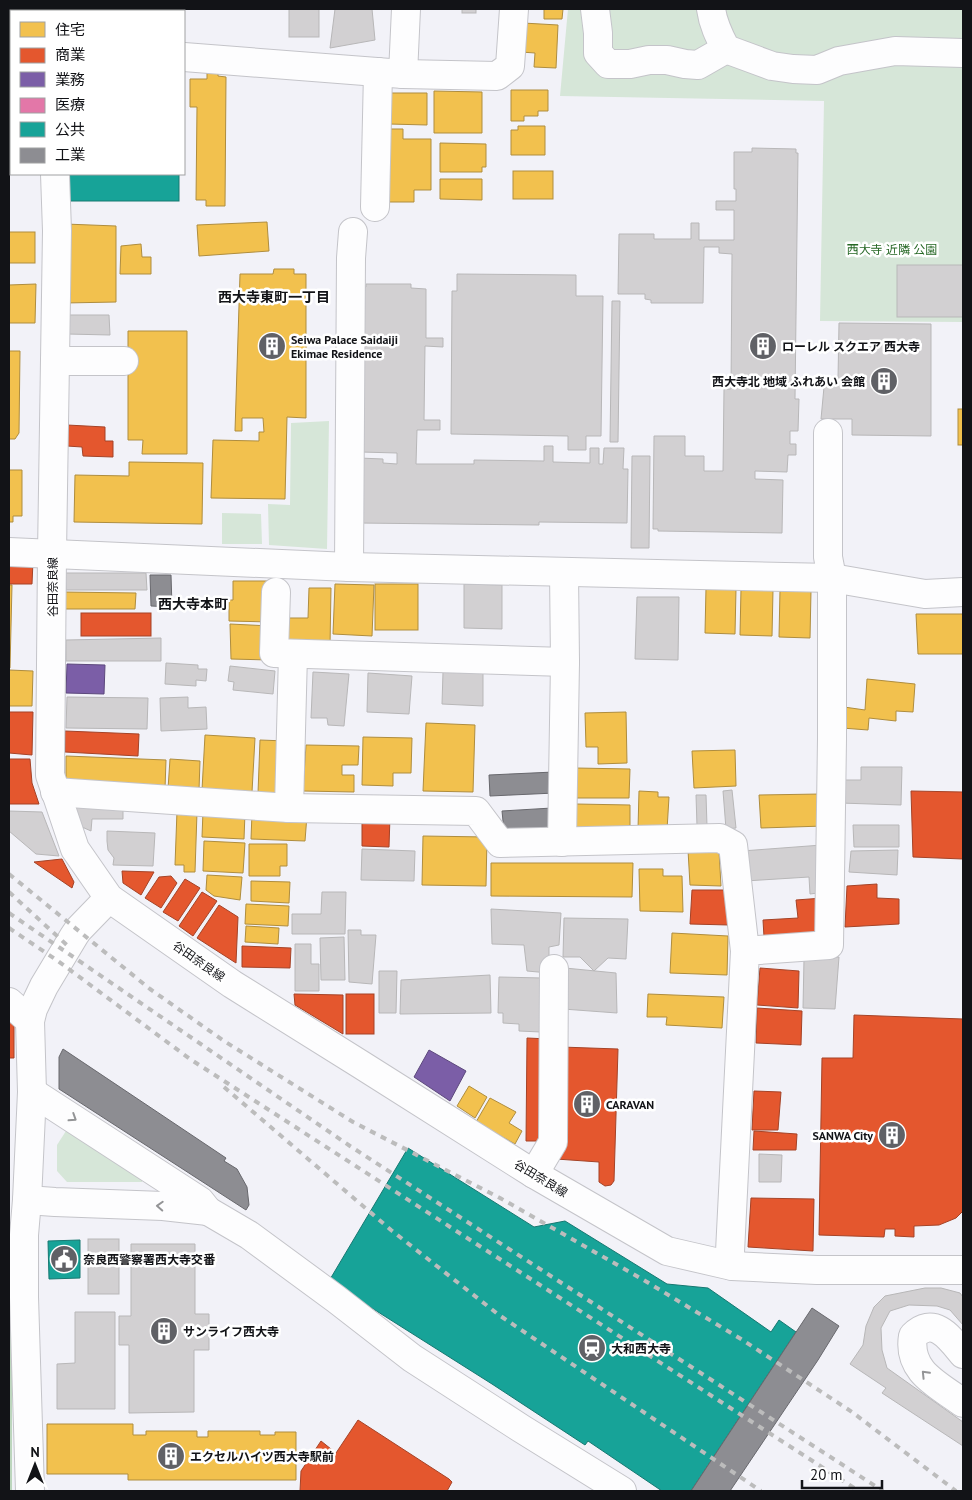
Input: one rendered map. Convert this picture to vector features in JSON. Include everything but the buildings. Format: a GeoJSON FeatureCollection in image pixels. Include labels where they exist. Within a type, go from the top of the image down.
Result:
{"type":"FeatureCollection","features":[{"type":"Feature","properties":{"kind":"street"},"geometry":{"type":"LineString","coordinates":[[375,207],[390,73],[406,9]]}},
{"type":"Feature","properties":{"kind":"street"},"geometry":{"type":"LineString","coordinates":[[185,57],[390,73],[497,76],[510,66],[514,9]]}},
{"type":"Feature","properties":{"kind":"street"},"geometry":{"type":"LineString","coordinates":[[595,9],[598,53],[608,64],[667,60],[698,65],[726,49]]}},
{"type":"Feature","properties":{"kind":"street"},"geometry":{"type":"LineString","coordinates":[[712,9],[712,17],[726,49],[772,66],[817,70],[839,61],[895,51],[963,53]]}},
{"type":"Feature","properties":{"kind":"street","name":"谷田奈良線"},"geometry":{"type":"LineString","coordinates":[[55,175],[58,231],[50,775],[75,849],[109,898],[232,984],[534,1174],[667,1251],[732,1266],[817,1270],[963,1270]]}},
{"type":"Feature","properties":{"kind":"street"},"geometry":{"type":"LineString","coordinates":[[349,567],[351,258],[353,232]]}},
{"type":"Feature","properties":{"kind":"street"},"geometry":{"type":"LineString","coordinates":[[55,361],[124,361]]}},
{"type":"Feature","properties":{"kind":"street"},"geometry":{"type":"LineString","coordinates":[[745,951],[829,945],[832,578],[828,557],[828,433]]}},
{"type":"Feature","properties":{"kind":"street"},"geometry":{"type":"LineString","coordinates":[[9,552],[349,567],[832,578],[925,594],[963,592]]}},
{"type":"Feature","properties":{"kind":"street"},"geometry":{"type":"LineString","coordinates":[[562,842],[565,662],[564,572]]}},
{"type":"Feature","properties":{"kind":"street"},"geometry":{"type":"LineString","coordinates":[[276,592],[274,653],[565,662]]}},
{"type":"Feature","properties":{"kind":"street"},"geometry":{"type":"LineString","coordinates":[[289,808],[293,654]]}},
{"type":"Feature","properties":{"kind":"street"},"geometry":{"type":"LineString","coordinates":[[55,792],[289,808],[476,812],[500,843],[720,838],[733,845],[745,951],[730,1252],[732,1266]]}},
{"type":"Feature","properties":{"kind":"street"},"geometry":{"type":"LineString","coordinates":[[30,1491],[17,1297],[27,1200],[32,1092],[30,1021],[33,1008],[44,986],[74,936],[109,898]]}},
{"type":"Feature","properties":{"kind":"street"},"geometry":{"type":"LineString","coordinates":[[534,1174],[553,1142],[554,969]]}},
{"type":"Feature","properties":{"kind":"street"},"geometry":{"type":"LineString","coordinates":[[9,1002],[30,1021]]}},
{"type":"Feature","properties":{"kind":"street"},"geometry":{"type":"LineString","coordinates":[[32,1092],[200,1201],[208,1211],[249,1235],[412,1358],[622,1491]]}},
{"type":"Feature","properties":{"kind":"street"},"geometry":{"type":"LineString","coordinates":[[27,1200],[163,1206],[208,1211]]}},
{"type":"Feature","properties":{"kind":"street"},"geometry":{"type":"LineString","coordinates":[[963,1354],[947,1334],[937,1328],[927,1328],[913,1336],[912,1352],[915,1362],[921,1371],[929,1379],[963,1403]]}},
{"type":"Feature","properties":{"kind":"green space","name":"西大寺 近隣 公園"},"geometry":{"type":"Polygon","coordinates":[[[568,9],[963,9],[963,322],[820,321],[824,101],[560,96],[568,9]]]}},
{"type":"Feature","properties":{"kind":"green space"},"geometry":{"type":"Polygon","coordinates":[[[329,421],[327,549],[269,545],[268,504],[290,505],[291,423],[329,421]]]}},
{"type":"Feature","properties":{"kind":"green space"},"geometry":{"type":"Polygon","coordinates":[[[222,513],[261,514],[262,544],[222,544],[222,513]]]}},
{"type":"Feature","properties":{"kind":"green space"},"geometry":{"type":"Polygon","coordinates":[[[66,1131],[142,1178],[142,1182],[67,1182],[57,1171],[57,1145],[66,1131]]]}},
{"type":"Feature","properties":{"kind":"green space"},"geometry":{"type":"Polygon","coordinates":[[[9,1319],[12,1320],[12,1491],[9,1491],[9,1319]]]}},
{"type":"Feature","properties":{"kind":"railway"},"geometry":{"type":"LineString","coordinates":[[9,874],[150,989],[224,1041],[353,1122],[500,1198],[642,1279],[741,1339],[852,1412],[956,1491]]}},
{"type":"Feature","properties":{"kind":"railway"},"geometry":{"type":"LineString","coordinates":[[9,892],[68,946]]}},
{"type":"Feature","properties":{"kind":"railway"},"geometry":{"type":"LineString","coordinates":[[9,913],[350,1146],[883,1491]]}},
{"type":"Feature","properties":{"kind":"railway"},"geometry":{"type":"LineString","coordinates":[[9,928],[58,961],[190,1059],[859,1491]]}},
{"type":"Feature","properties":{"kind":"railway"},"geometry":{"type":"LineString","coordinates":[[224,1087],[391,1230],[499,1315],[761,1491]]}},
{"type":"Feature","properties":{"kind":"place","name":"Seiwa Palace Saidaiji Ekimae Residence"},"geometry":{"type":"Point","coordinates":[272,346]}},
{"type":"Feature","properties":{"kind":"place","name":"ローレル スクエア 西大寺"},"geometry":{"type":"Point","coordinates":[763,346]}},
{"type":"Feature","properties":{"kind":"place","name":"西大寺北 地域 ふれあい 会館"},"geometry":{"type":"Point","coordinates":[884,381]}},
{"type":"Feature","properties":{"kind":"place","name":"CARAVAN"},"geometry":{"type":"Point","coordinates":[587,1104]}},
{"type":"Feature","properties":{"kind":"place","name":"SANWA City"},"geometry":{"type":"Point","coordinates":[892,1135]}},
{"type":"Feature","properties":{"kind":"place","name":"奈良西警察署西大寺交番"},"geometry":{"type":"Point","coordinates":[64,1259]}},
{"type":"Feature","properties":{"kind":"place","name":"サンライフ西大寺"},"geometry":{"type":"Point","coordinates":[164,1331]}},
{"type":"Feature","properties":{"kind":"place","name":"大和西大寺"},"geometry":{"type":"Point","coordinates":[592,1348]}},
{"type":"Feature","properties":{"kind":"place","name":"エクセルハイツ西大寺駅前"},"geometry":{"type":"Point","coordinates":[171,1456]}},
{"type":"Feature","properties":{"kind":"district","name":"西大寺東町一丁目"},"geometry":{"type":"Point","coordinates":[274,297]}},
{"type":"Feature","properties":{"kind":"district","name":"西大寺本町"},"geometry":{"type":"Point","coordinates":[193,604]}}]}
